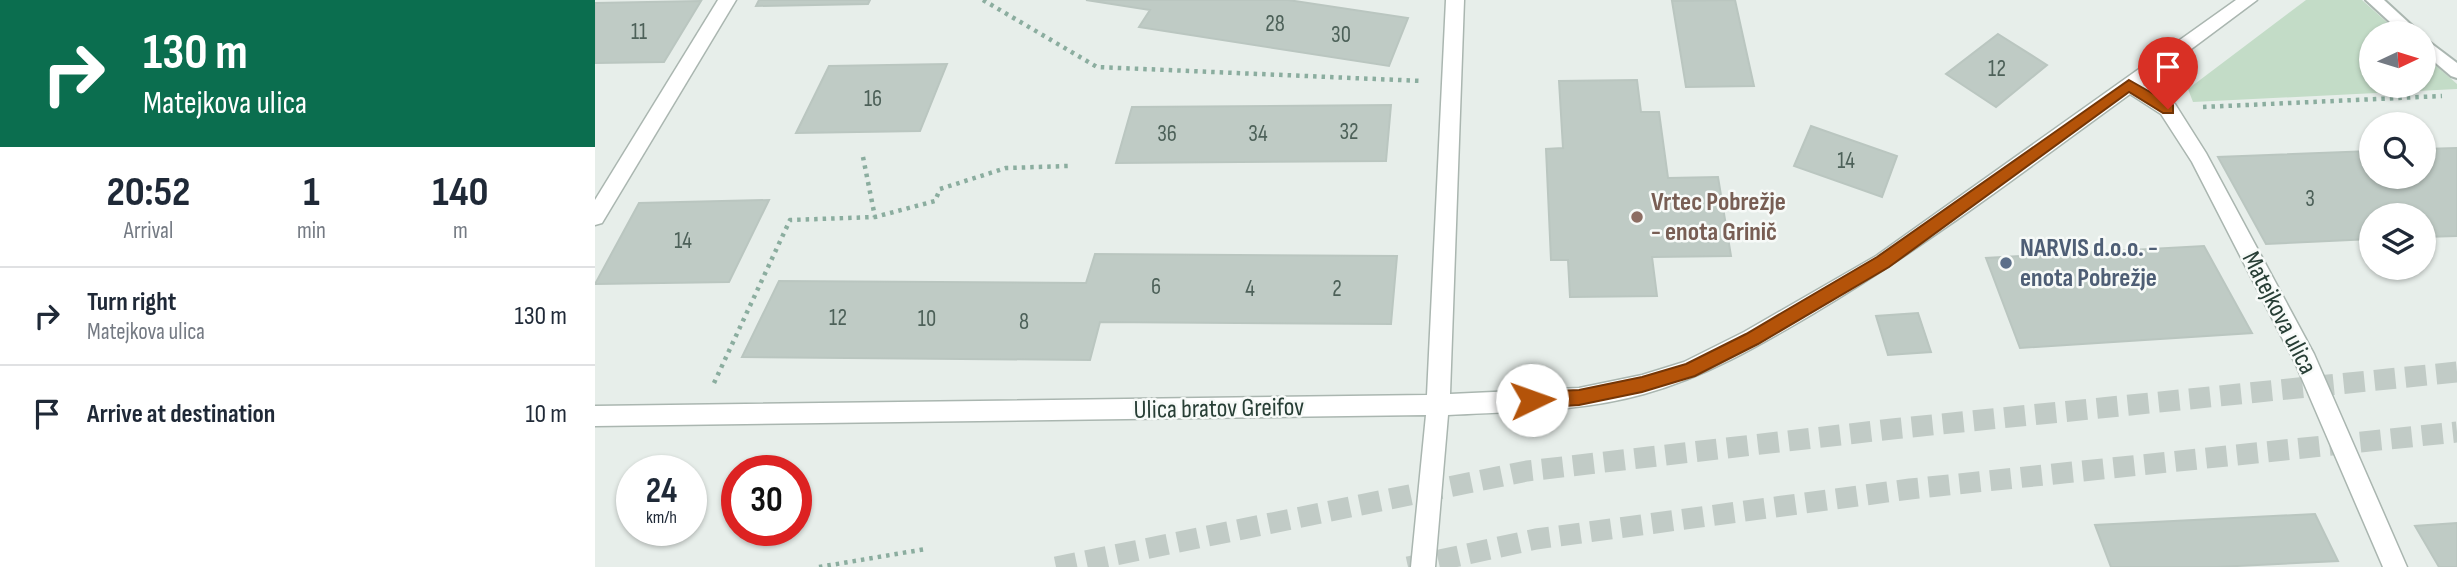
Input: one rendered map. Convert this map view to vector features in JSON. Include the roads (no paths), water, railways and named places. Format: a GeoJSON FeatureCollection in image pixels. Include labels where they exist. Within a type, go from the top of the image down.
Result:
{"type":"FeatureCollection","features":[{"type":"Feature","properties":{"kind":"street"},"geometry":{"type":"LineString","coordinates":[[595,217],[727,0]]}},
{"type":"Feature","properties":{"kind":"street"},"geometry":{"type":"LineString","coordinates":[[1423,567],[1439,405],[1455,0]]}},
{"type":"Feature","properties":{"kind":"street","name":"Ulica bratov Greifov"},"geometry":{"type":"LineString","coordinates":[[595,416],[1439,405],[1579,398],[1642,384],[1689,370],[1752,339],[1883,262],[2248,0]]}},
{"type":"Feature","properties":{"kind":"street","name":"Matejkova ulica"},"geometry":{"type":"LineString","coordinates":[[2129,85],[2168,109],[2199,158],[2306,361],[2395,567]]}},
{"type":"Feature","properties":{"kind":"lane"},"geometry":{"type":"LineString","coordinates":[[2374,0],[2398,21]]}},
{"type":"Feature","properties":{"kind":"lane"},"geometry":{"type":"LineString","coordinates":[[2436,54],[2457,72]]}},
{"type":"Feature","properties":{"kind":"tunnel"},"geometry":{"type":"LineString","coordinates":[[1056,567],[1527,471],[1892,429],[2457,372]]}},
{"type":"Feature","properties":{"kind":"tunnel"},"geometry":{"type":"LineString","coordinates":[[1408,567],[1536,539],[1910,489],[2457,432]]}},
{"type":"Feature","properties":{"kind":"place","name":"Vrtec Pobrežje - enota Grinič"},"geometry":{"type":"Point","coordinates":[1637,217]}},
{"type":"Feature","properties":{"kind":"place","name":"NARVIS d.o.o. - enota Pobrežje"},"geometry":{"type":"Point","coordinates":[2006,263]}}]}
